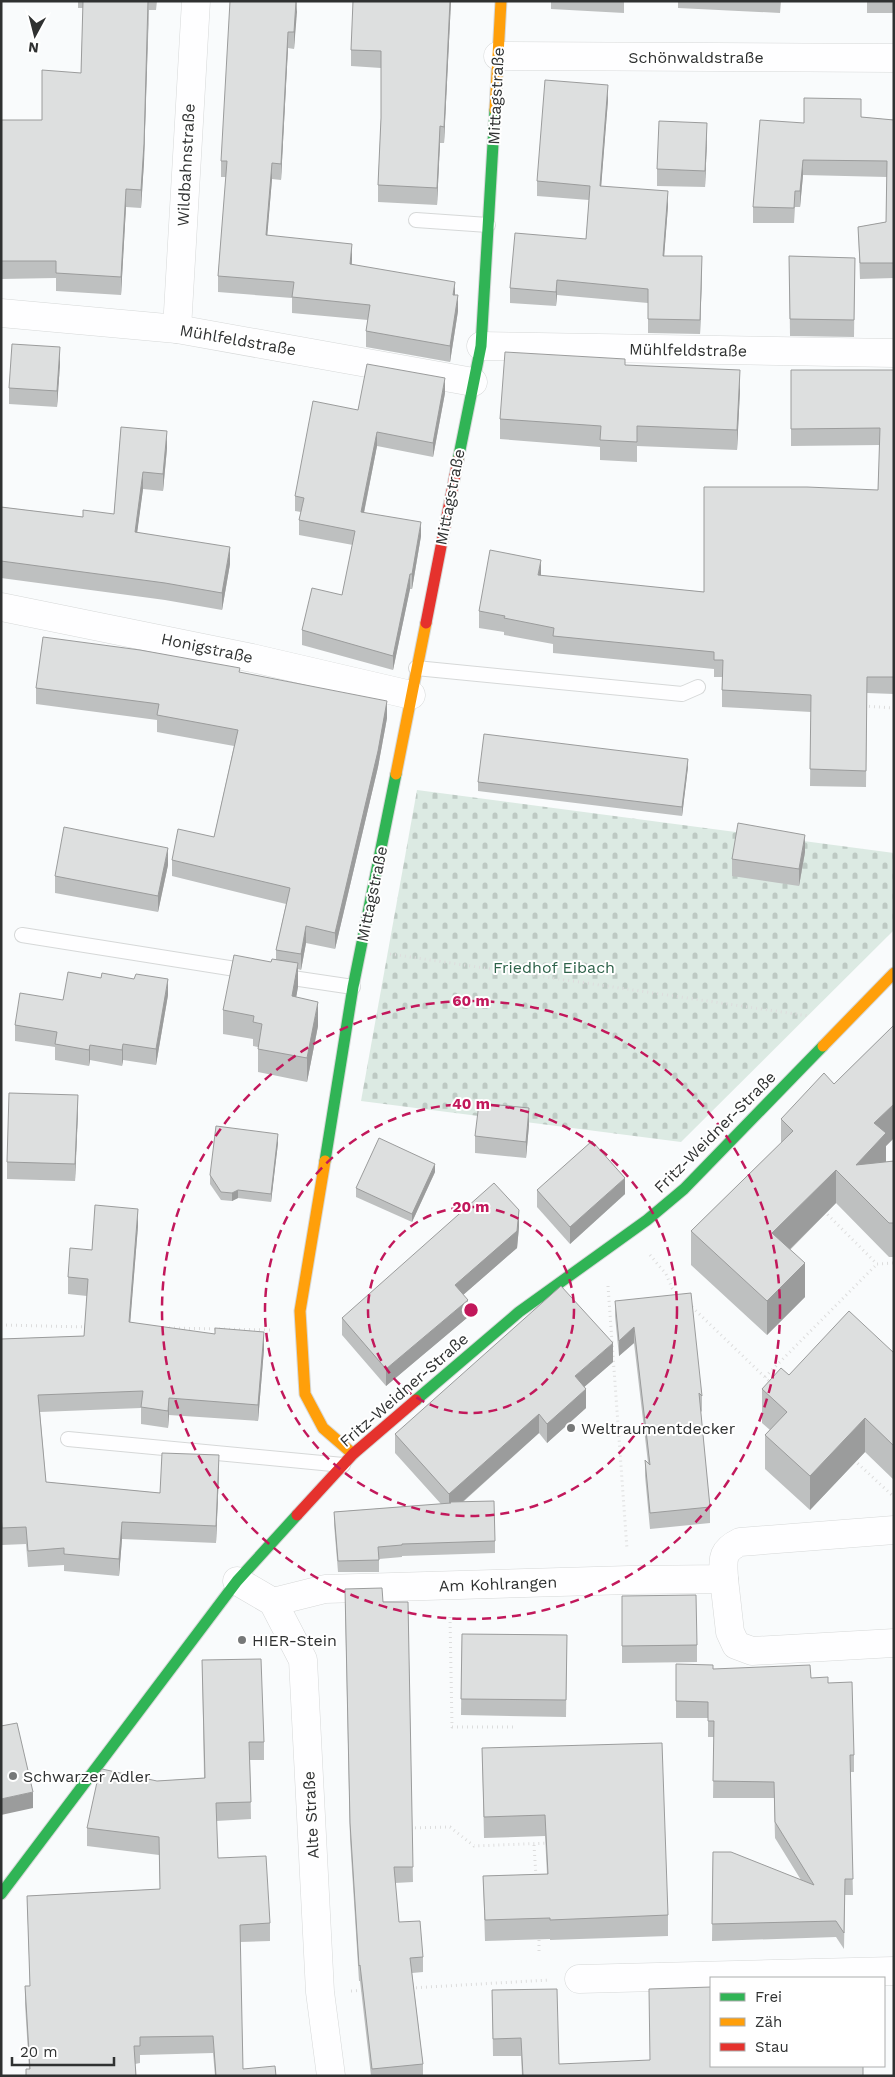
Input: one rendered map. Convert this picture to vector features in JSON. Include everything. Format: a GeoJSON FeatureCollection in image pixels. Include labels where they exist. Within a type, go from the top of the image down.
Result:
{"type":"FeatureCollection","features":[{"type":"Feature","properties":{"kind":"street","name":"Wildbahnstraße"},"geometry":{"type":"LineString","coordinates":[[177,329],[196,1]]}},
{"type":"Feature","properties":{"kind":"street","name":"Mittagstraße"},"geometry":{"type":"LineString","coordinates":[[353,1454],[323,1428],[305,1394],[300,1311],[352,987],[481,346],[501,1]]}},
{"type":"Feature","properties":{"kind":"street","name":"Schönwaldstraße"},"geometry":{"type":"LineString","coordinates":[[498,56],[894,58]]}},
{"type":"Feature","properties":{"kind":"street","name":"Mühlfeldstraße"},"geometry":{"type":"LineString","coordinates":[[1,314],[177,329],[473,382]]}},
{"type":"Feature","properties":{"kind":"street","name":"Mühlfeldstraße"},"geometry":{"type":"LineString","coordinates":[[481,346],[894,353]]}},
{"type":"Feature","properties":{"kind":"street","name":"Honigstraße"},"geometry":{"type":"LineString","coordinates":[[1,607],[252,658],[411,695]]}},
{"type":"Feature","properties":{"kind":"street","name":"Fritz-Weidner-Straße"},"geometry":{"type":"LineString","coordinates":[[1,1894],[237,1581],[353,1454],[519,1312],[594,1259],[684,1189],[894,974]]}},
{"type":"Feature","properties":{"kind":"street"},"geometry":{"type":"LineString","coordinates":[[894,1530],[740,1542],[729,1548],[723,1560],[730,1632],[736,1644],[752,1651],[894,1643]]}},
{"type":"Feature","properties":{"kind":"street","name":"Am Kohlrangen"},"geometry":{"type":"LineString","coordinates":[[273,1602],[325,1589],[724,1579]]}},
{"type":"Feature","properties":{"kind":"street"},"geometry":{"type":"LineString","coordinates":[[237,1581],[273,1602]]}},
{"type":"Feature","properties":{"kind":"street","name":"Alte Straße"},"geometry":{"type":"LineString","coordinates":[[273,1602],[303,1660],[320,1992],[331,2076]]}},
{"type":"Feature","properties":{"kind":"street"},"geometry":{"type":"LineString","coordinates":[[579,1979],[894,1971]]}},
{"type":"Feature","properties":{"kind":"lane"},"geometry":{"type":"LineString","coordinates":[[416,220],[488,225]]}},
{"type":"Feature","properties":{"kind":"lane"},"geometry":{"type":"LineString","coordinates":[[416,668],[682,694],[698,687]]}},
{"type":"Feature","properties":{"kind":"lane"},"geometry":{"type":"LineString","coordinates":[[22,935],[352,987]]}},
{"type":"Feature","properties":{"kind":"lane"},"geometry":{"type":"LineString","coordinates":[[68,1439],[343,1465]]}},
{"type":"Feature","properties":{"kind":"path"},"geometry":{"type":"LineString","coordinates":[[860,706],[894,708]]}},
{"type":"Feature","properties":{"kind":"path"},"geometry":{"type":"LineString","coordinates":[[360,950],[808,1015],[833,1036]]}},
{"type":"Feature","properties":{"kind":"path"},"geometry":{"type":"LineString","coordinates":[[824,1210],[877,1264]]}},
{"type":"Feature","properties":{"kind":"path"},"geometry":{"type":"LineString","coordinates":[[630,1232],[666,1274],[672,1288],[778,1390]]}},
{"type":"Feature","properties":{"kind":"path"},"geometry":{"type":"LineString","coordinates":[[594,1259],[609,1289],[629,1580]]}},
{"type":"Feature","properties":{"kind":"path"},"geometry":{"type":"LineString","coordinates":[[765,1377],[877,1264],[894,1263]]}},
{"type":"Feature","properties":{"kind":"path"},"geometry":{"type":"LineString","coordinates":[[1,1325],[91,1327]]}},
{"type":"Feature","properties":{"kind":"path"},"geometry":{"type":"LineString","coordinates":[[161,1328],[301,1330]]}},
{"type":"Feature","properties":{"kind":"path"},"geometry":{"type":"LineString","coordinates":[[852,1458],[894,1497]]}},
{"type":"Feature","properties":{"kind":"path"},"geometry":{"type":"LineString","coordinates":[[449,1586],[452,1727],[516,1727]]}},
{"type":"Feature","properties":{"kind":"path"},"geometry":{"type":"LineString","coordinates":[[401,1828],[450,1827],[474,1846],[534,1845],[553,1842]]}},
{"type":"Feature","properties":{"kind":"path"},"geometry":{"type":"LineString","coordinates":[[534,1845],[536,1884]]}},
{"type":"Feature","properties":{"kind":"path"},"geometry":{"type":"LineString","coordinates":[[538,1932],[539,1951]]}},
{"type":"Feature","properties":{"kind":"path"},"geometry":{"type":"LineString","coordinates":[[410,1988],[579,1979]]}},
{"type":"Feature","properties":{"kind":"path"},"geometry":{"type":"LineString","coordinates":[[320,1992],[370,1990]]}},
{"type":"Feature","properties":{"kind":"green space","name":"Friedhof Eibach"},"geometry":{"type":"Polygon","coordinates":[[[417,790],[894,853],[894,930],[681,1142],[361,1101],[417,790]]]}},
{"type":"Feature","properties":{"kind":"building"},"geometry":{"type":"Polygon","coordinates":[[[83,1],[148,1],[141,190],[126,189],[121,277],[56,273],[56,261],[1,261],[1,120],[42,120],[42,70],[81,73],[83,1]]]}},
{"type":"Feature","properties":{"kind":"building"},"geometry":{"type":"Polygon","coordinates":[[[230,1],[296,1],[294,32],[288,32],[281,164],[272,163],[266,235],[352,244],[350,264],[455,282],[453,295],[458,295],[450,346],[366,331],[370,305],[292,297],[294,282],[218,276],[227,161],[221,161],[230,1]]]}},
{"type":"Feature","properties":{"kind":"building"},"geometry":{"type":"Polygon","coordinates":[[[353,1],[450,1],[444,127],[440,126],[437,188],[378,185],[381,51],[351,50],[353,1]]]}},
{"type":"Feature","properties":{"kind":"building"},"geometry":{"type":"Polygon","coordinates":[[[545,80],[608,85],[600,186],[668,191],[663,256],[702,256],[700,320],[648,319],[648,289],[557,280],[556,292],[510,288],[515,233],[586,239],[590,186],[537,181],[545,80]]]}},
{"type":"Feature","properties":{"kind":"building"},"geometry":{"type":"Polygon","coordinates":[[[804,98],[861,99],[861,117],[894,120],[894,263],[860,263],[858,227],[886,222],[887,161],[803,160],[800,191],[795,191],[794,208],[753,207],[760,120],[804,123],[804,98]]]}},
{"type":"Feature","properties":{"kind":"building"},"geometry":{"type":"Polygon","coordinates":[[[659,121],[707,123],[705,171],[657,169],[659,121]]]}},
{"type":"Feature","properties":{"kind":"building"},"geometry":{"type":"Polygon","coordinates":[[[789,256],[855,258],[854,320],[790,319],[789,256]]]}},
{"type":"Feature","properties":{"kind":"building"},"geometry":{"type":"Polygon","coordinates":[[[12,344],[60,347],[57,391],[9,388],[12,344]]]}},
{"type":"Feature","properties":{"kind":"building"},"geometry":{"type":"Polygon","coordinates":[[[505,352],[625,359],[625,365],[740,370],[737,430],[637,426],[637,442],[600,440],[601,426],[500,419],[505,352]]]}},
{"type":"Feature","properties":{"kind":"building"},"geometry":{"type":"Polygon","coordinates":[[[367,364],[445,378],[433,443],[377,432],[361,512],[421,522],[412,574],[410,574],[393,656],[302,630],[312,588],[342,595],[355,531],[299,520],[304,498],[295,496],[313,401],[358,410],[367,364]]]}},
{"type":"Feature","properties":{"kind":"building"},"geometry":{"type":"Polygon","coordinates":[[[791,370],[894,370],[894,677],[867,677],[866,771],[810,769],[811,695],[722,690],[723,660],[714,660],[714,652],[553,636],[554,628],[479,611],[490,550],[541,560],[538,575],[704,592],[704,487],[807,487],[878,490],[880,428],[791,429],[791,370]]]}},
{"type":"Feature","properties":{"kind":"building"},"geometry":{"type":"Polygon","coordinates":[[[121,427],[167,431],[163,474],[143,472],[135,532],[230,547],[222,593],[165,583],[1,561],[1,507],[83,517],[83,510],[114,514],[121,427]]]}},
{"type":"Feature","properties":{"kind":"building"},"geometry":{"type":"Polygon","coordinates":[[[43,637],[140,650],[240,668],[239,672],[387,701],[378,751],[335,933],[306,926],[301,954],[276,950],[290,888],[172,860],[178,829],[214,837],[238,730],[157,715],[159,704],[36,688],[43,637]]]}},
{"type":"Feature","properties":{"kind":"building"},"geometry":{"type":"Polygon","coordinates":[[[484,734],[688,759],[682,807],[478,782],[484,734]]]}},
{"type":"Feature","properties":{"kind":"building"},"geometry":{"type":"Polygon","coordinates":[[[738,823],[805,835],[799,869],[732,859],[738,823]]]}},
{"type":"Feature","properties":{"kind":"building"},"geometry":{"type":"Polygon","coordinates":[[[64,827],[168,848],[158,896],[55,876],[64,827]]]}},
{"type":"Feature","properties":{"kind":"building"},"geometry":{"type":"Polygon","coordinates":[[[234,955],[271,962],[272,959],[298,963],[292,996],[318,1002],[307,1058],[258,1049],[262,1024],[253,1022],[254,1016],[223,1010],[234,955]]]}},
{"type":"Feature","properties":{"kind":"building"},"geometry":{"type":"Polygon","coordinates":[[[68,972],[101,978],[102,973],[134,979],[136,974],[168,979],[156,1049],[123,1044],[122,1050],[90,1045],[89,1050],[55,1044],[57,1032],[15,1025],[20,993],[63,1000],[68,972]]]}},
{"type":"Feature","properties":{"kind":"building"},"geometry":{"type":"Polygon","coordinates":[[[894,1025],[894,1104],[874,1123],[886,1133],[856,1165],[894,1161],[894,1223],[889,1223],[836,1170],[772,1233],[805,1263],[767,1301],[691,1231],[793,1131],[781,1119],[824,1073],[834,1084],[894,1025]]]}},
{"type":"Feature","properties":{"kind":"building"},"geometry":{"type":"Polygon","coordinates":[[[9,1093],[78,1095],[75,1164],[7,1162],[9,1093]]]}},
{"type":"Feature","properties":{"kind":"building"},"geometry":{"type":"Polygon","coordinates":[[[479,1103],[529,1108],[526,1142],[475,1136],[479,1103]]]}},
{"type":"Feature","properties":{"kind":"building"},"geometry":{"type":"Polygon","coordinates":[[[216,1126],[278,1134],[271,1194],[238,1190],[232,1193],[221,1192],[210,1175],[216,1126]]]}},
{"type":"Feature","properties":{"kind":"building"},"geometry":{"type":"Polygon","coordinates":[[[379,1138],[435,1164],[412,1214],[356,1188],[379,1138]]]}},
{"type":"Feature","properties":{"kind":"building"},"geometry":{"type":"Polygon","coordinates":[[[592,1141],[625,1178],[570,1227],[537,1190],[592,1141]]]}},
{"type":"Feature","properties":{"kind":"building"},"geometry":{"type":"Polygon","coordinates":[[[494,1183],[519,1210],[517,1231],[455,1285],[468,1300],[386,1369],[342,1318],[494,1183]]]}},
{"type":"Feature","properties":{"kind":"building"},"geometry":{"type":"Polygon","coordinates":[[[95,1205],[138,1209],[129,1322],[215,1334],[215,1328],[264,1332],[258,1405],[169,1398],[168,1411],[141,1407],[143,1391],[38,1395],[46,1482],[160,1493],[162,1453],[219,1455],[216,1526],[122,1522],[119,1559],[64,1554],[64,1548],[28,1551],[26,1527],[2,1528],[1,1515],[1,1339],[84,1336],[88,1279],[68,1277],[70,1248],[92,1250],[95,1205]]]}},
{"type":"Feature","properties":{"kind":"building"},"geometry":{"type":"Polygon","coordinates":[[[561,1286],[613,1343],[575,1376],[586,1389],[547,1424],[539,1414],[449,1494],[395,1434],[561,1286]]]}},
{"type":"Feature","properties":{"kind":"building"},"geometry":{"type":"Polygon","coordinates":[[[691,1293],[702,1396],[699,1393],[710,1507],[650,1513],[645,1460],[650,1465],[634,1327],[619,1341],[615,1301],[691,1293]]]}},
{"type":"Feature","properties":{"kind":"building"},"geometry":{"type":"Polygon","coordinates":[[[849,1311],[894,1353],[894,1446],[865,1418],[810,1476],[765,1435],[787,1412],[762,1389],[781,1368],[789,1375],[849,1311]]]}},
{"type":"Feature","properties":{"kind":"building"},"geometry":{"type":"Polygon","coordinates":[[[494,1501],[495,1541],[402,1544],[378,1547],[379,1560],[338,1561],[334,1512],[450,1502],[494,1501]]]}},
{"type":"Feature","properties":{"kind":"building"},"geometry":{"type":"Polygon","coordinates":[[[382,1588],[383,1602],[408,1602],[413,1867],[394,1867],[399,1922],[420,1921],[423,1957],[410,1958],[423,2064],[372,2069],[359,1966],[350,1823],[345,1589],[382,1588]]]}},
{"type":"Feature","properties":{"kind":"building"},"geometry":{"type":"Polygon","coordinates":[[[696,1595],[697,1645],[622,1646],[622,1596],[696,1595]]]}},
{"type":"Feature","properties":{"kind":"building"},"geometry":{"type":"Polygon","coordinates":[[[462,1634],[567,1635],[566,1700],[461,1699],[462,1634]]]}},
{"type":"Feature","properties":{"kind":"building"},"geometry":{"type":"Polygon","coordinates":[[[261,1659],[264,1742],[249,1742],[251,1802],[216,1803],[218,1858],[266,1856],[270,1923],[240,1925],[243,2069],[275,2066],[276,2076],[216,2076],[213,2036],[140,2037],[140,2046],[134,2046],[136,2076],[26,2076],[26,2069],[30,2069],[25,1986],[30,1986],[27,1896],[160,1889],[159,1837],[87,1828],[99,1773],[102,1769],[157,1781],[205,1778],[202,1660],[261,1659]]]}},
{"type":"Feature","properties":{"kind":"building"},"geometry":{"type":"Polygon","coordinates":[[[676,1664],[713,1665],[713,1669],[810,1665],[811,1678],[828,1677],[828,1683],[852,1682],[854,1755],[850,1755],[853,1879],[845,1879],[844,1933],[836,1921],[712,1924],[713,1852],[731,1852],[814,1885],[775,1822],[774,1782],[713,1781],[714,1721],[708,1721],[708,1702],[676,1701],[676,1664]]]}},
{"type":"Feature","properties":{"kind":"building","name":"Schwarzer Adler"},"geometry":{"type":"Polygon","coordinates":[[[17,1723],[33,1792],[1,1799],[1,1726],[17,1723]]]}},
{"type":"Feature","properties":{"kind":"building"},"geometry":{"type":"Polygon","coordinates":[[[662,1743],[668,1915],[550,1920],[550,1918],[485,1920],[483,1876],[548,1874],[545,1815],[484,1817],[482,1748],[662,1743]]]}},
{"type":"Feature","properties":{"kind":"building"},"geometry":{"type":"Polygon","coordinates":[[[710,1987],[710,2067],[863,2067],[863,2076],[523,2076],[521,2038],[493,2039],[492,1990],[557,1989],[559,2064],[650,2060],[649,1989],[710,1987]]]}},
{"type":"Feature","properties":{"kind":"traffic: fast"},"geometry":{"type":"LineString","coordinates":[[458,460],[481,346],[495,110]]}},
{"type":"Feature","properties":{"kind":"traffic: fast"},"geometry":{"type":"LineString","coordinates":[[325,1161],[353,987],[396,774]]}},
{"type":"Feature","properties":{"kind":"traffic: fast"},"geometry":{"type":"LineString","coordinates":[[416,1400],[519,1312],[647,1220],[684,1189],[823,1046]]}},
{"type":"Feature","properties":{"kind":"traffic: fast"},"geometry":{"type":"LineString","coordinates":[[1,1894],[237,1581],[297,1515]]}},
{"type":"Feature","properties":{"kind":"traffic: slow"},"geometry":{"type":"LineString","coordinates":[[495,110],[501,1]]}},
{"type":"Feature","properties":{"kind":"traffic: slow"},"geometry":{"type":"LineString","coordinates":[[396,774],[426,623]]}},
{"type":"Feature","properties":{"kind":"traffic: slow"},"geometry":{"type":"LineString","coordinates":[[823,1046],[894,973]]}},
{"type":"Feature","properties":{"kind":"traffic: slow"},"geometry":{"type":"LineString","coordinates":[[325,1161],[300,1311],[305,1394],[323,1428],[353,1454]]}},
{"type":"Feature","properties":{"kind":"traffic: jam"},"geometry":{"type":"LineString","coordinates":[[426,623],[458,460]]}},
{"type":"Feature","properties":{"kind":"traffic: jam"},"geometry":{"type":"LineString","coordinates":[[297,1515],[353,1454],[416,1400]]}},
{"type":"Feature","properties":{"kind":"place","name":"Weltraumentdecker"},"geometry":{"type":"Point","coordinates":[571,1428]}},
{"type":"Feature","properties":{"kind":"place","name":"HIER-Stein"},"geometry":{"type":"Point","coordinates":[242,1640]}},
{"type":"Feature","properties":{"kind":"place","name":"Schwarzer Adler"},"geometry":{"type":"Point","coordinates":[13,1776]}}]}
